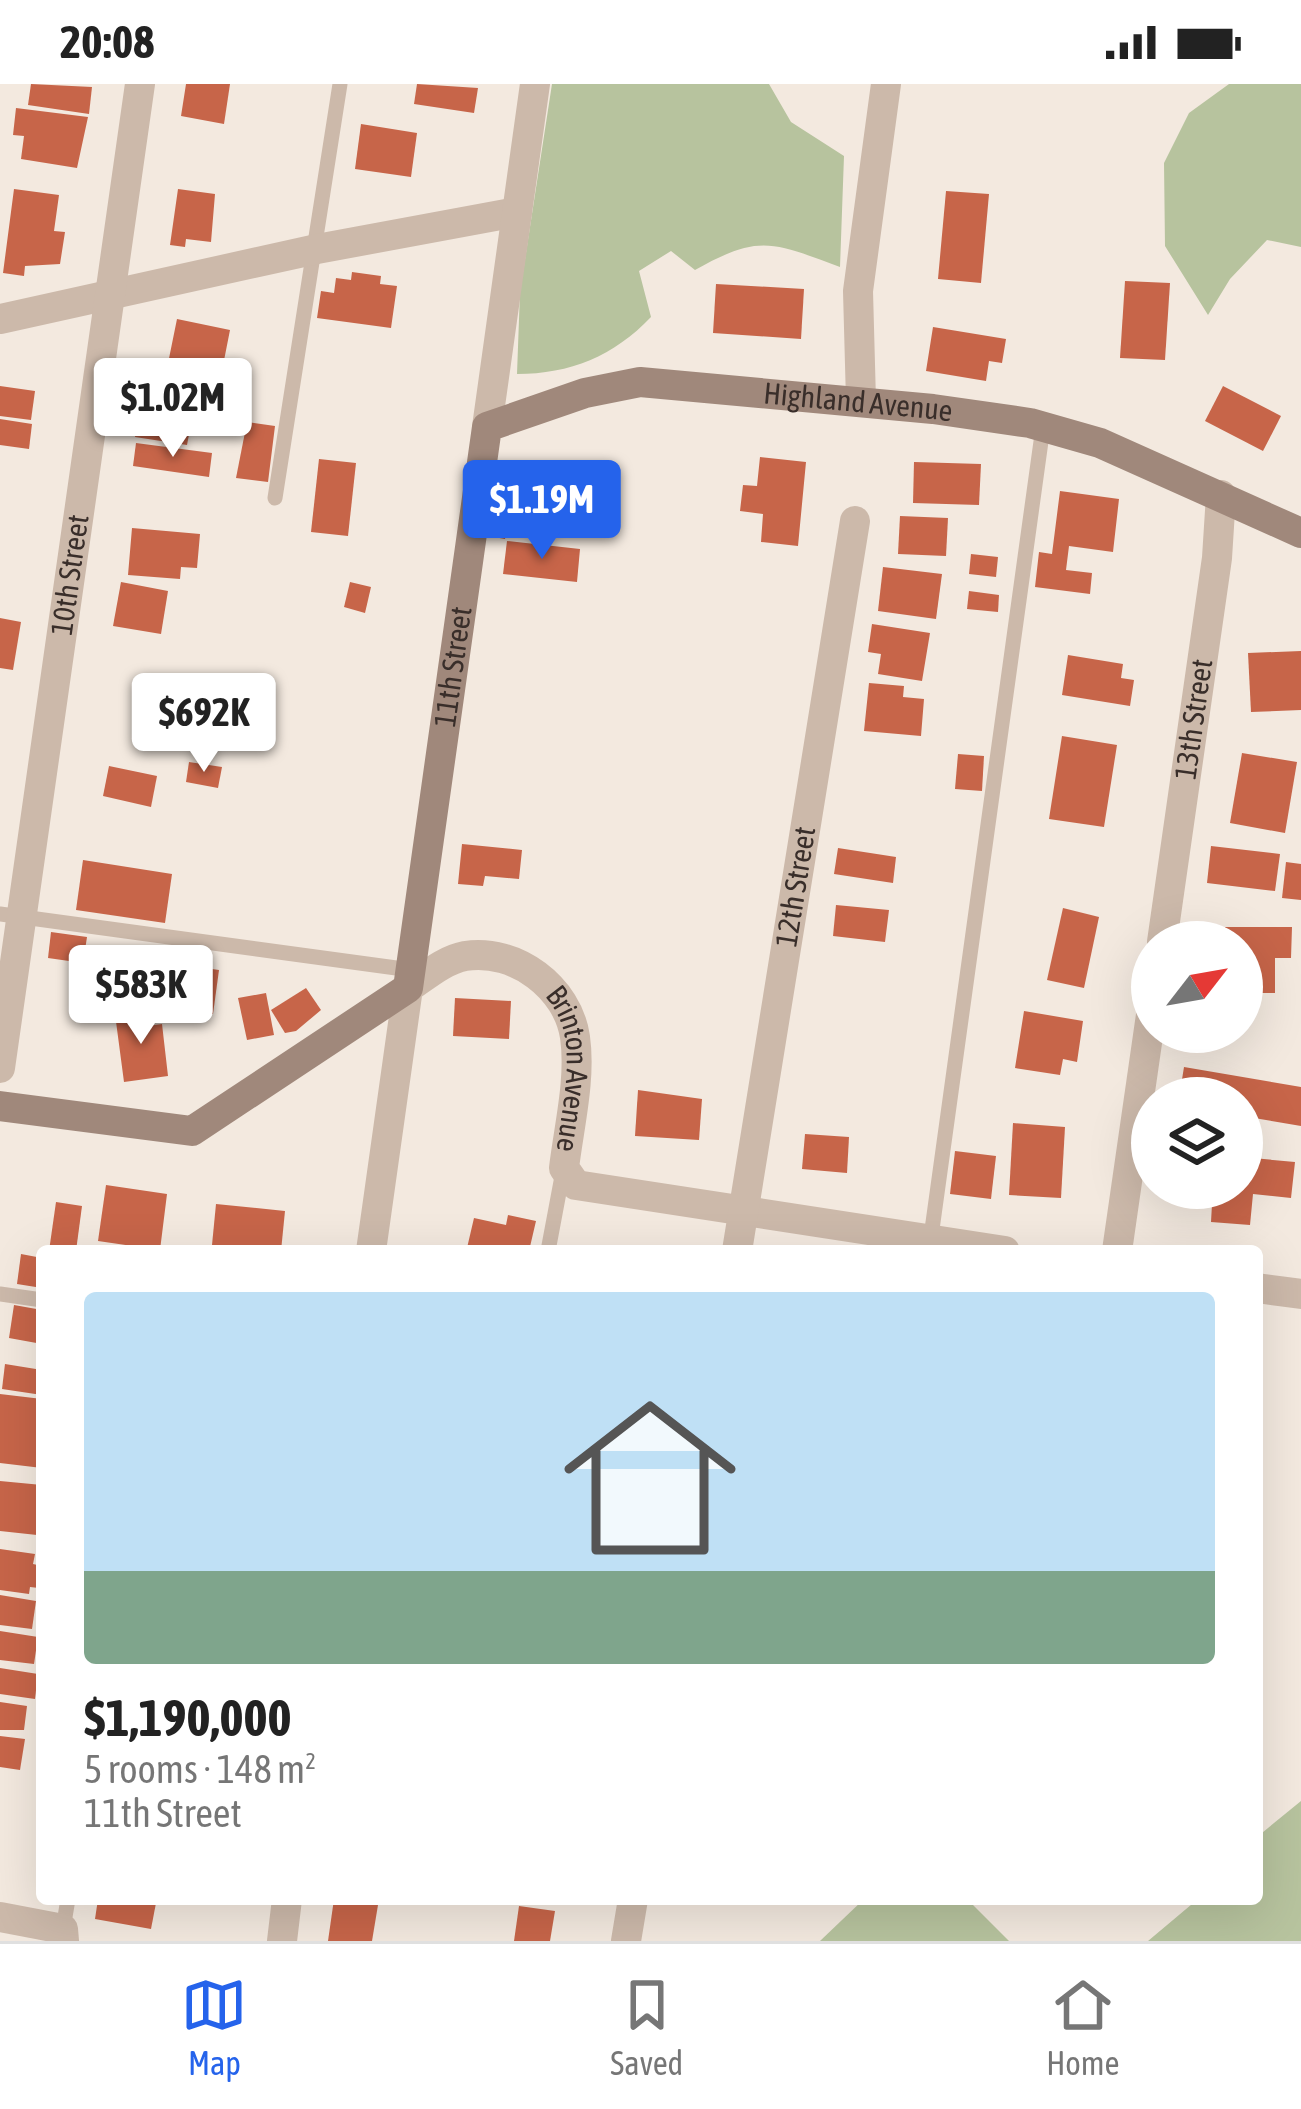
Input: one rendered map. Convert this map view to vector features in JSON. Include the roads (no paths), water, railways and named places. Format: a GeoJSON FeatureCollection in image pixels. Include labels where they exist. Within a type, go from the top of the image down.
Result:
{"type":"FeatureCollection","features":[{"type":"Feature","properties":{"kind":"street","name":"10th Street"},"geometry":{"type":"LineString","coordinates":[[0,1068],[10,917],[140,84]]}},
{"type":"Feature","properties":{"kind":"street","name":"11th Street"},"geometry":{"type":"LineString","coordinates":[[372,1245],[535,84]]}},
{"type":"Feature","properties":{"kind":"street"},"geometry":{"type":"LineString","coordinates":[[861,401],[858,291],[886,84]]}},
{"type":"Feature","properties":{"kind":"street"},"geometry":{"type":"LineString","coordinates":[[0,320],[311,250],[517,212]]}},
{"type":"Feature","properties":{"kind":"street","name":"Highland Avenue"},"geometry":{"type":"LineString","coordinates":[[487,427],[585,393],[640,382],[861,401],[1043,427],[1100,442],[1301,533]]}},
{"type":"Feature","properties":{"kind":"street","name":"13th Street"},"geometry":{"type":"LineString","coordinates":[[1165,921],[1217,558],[1221,495]]}},
{"type":"Feature","properties":{"kind":"street","name":"12th Street"},"geometry":{"type":"LineString","coordinates":[[738,1245],[854,521]]}},
{"type":"Feature","properties":{"kind":"street","name":"Brinton Avenue"},"geometry":{"type":"LineString","coordinates":[[0,1106],[192,1131],[410,979],[450,960],[489,956],[516,963],[558,995],[569,1011],[577,1058],[563,1168],[586,1189],[924,1245]]}},
{"type":"Feature","properties":{"kind":"street"},"geometry":{"type":"LineString","coordinates":[[1118,1245],[1146,1053]]}},
{"type":"Feature","properties":{"kind":"street"},"geometry":{"type":"LineString","coordinates":[[1263,1289],[1301,1294]]}},
{"type":"Feature","properties":{"kind":"street"},"geometry":{"type":"LineString","coordinates":[[282,1941],[286,1905]]}},
{"type":"Feature","properties":{"kind":"street"},"geometry":{"type":"LineString","coordinates":[[626,1941],[632,1905]]}},
{"type":"Feature","properties":{"kind":"street"},"geometry":{"type":"LineString","coordinates":[[0,1917],[65,1923]]}},
{"type":"Feature","properties":{"kind":"lane"},"geometry":{"type":"LineString","coordinates":[[275,498],[340,84]]}},
{"type":"Feature","properties":{"kind":"lane"},"geometry":{"type":"LineString","coordinates":[[930,1245],[1043,427]]}},
{"type":"Feature","properties":{"kind":"lane"},"geometry":{"type":"LineString","coordinates":[[10,917],[410,979]]}},
{"type":"Feature","properties":{"kind":"lane"},"geometry":{"type":"LineString","coordinates":[[549,1245],[563,1168]]}},
{"type":"Feature","properties":{"kind":"lane"},"geometry":{"type":"LineString","coordinates":[[0,1294],[36,1299]]}}]}
